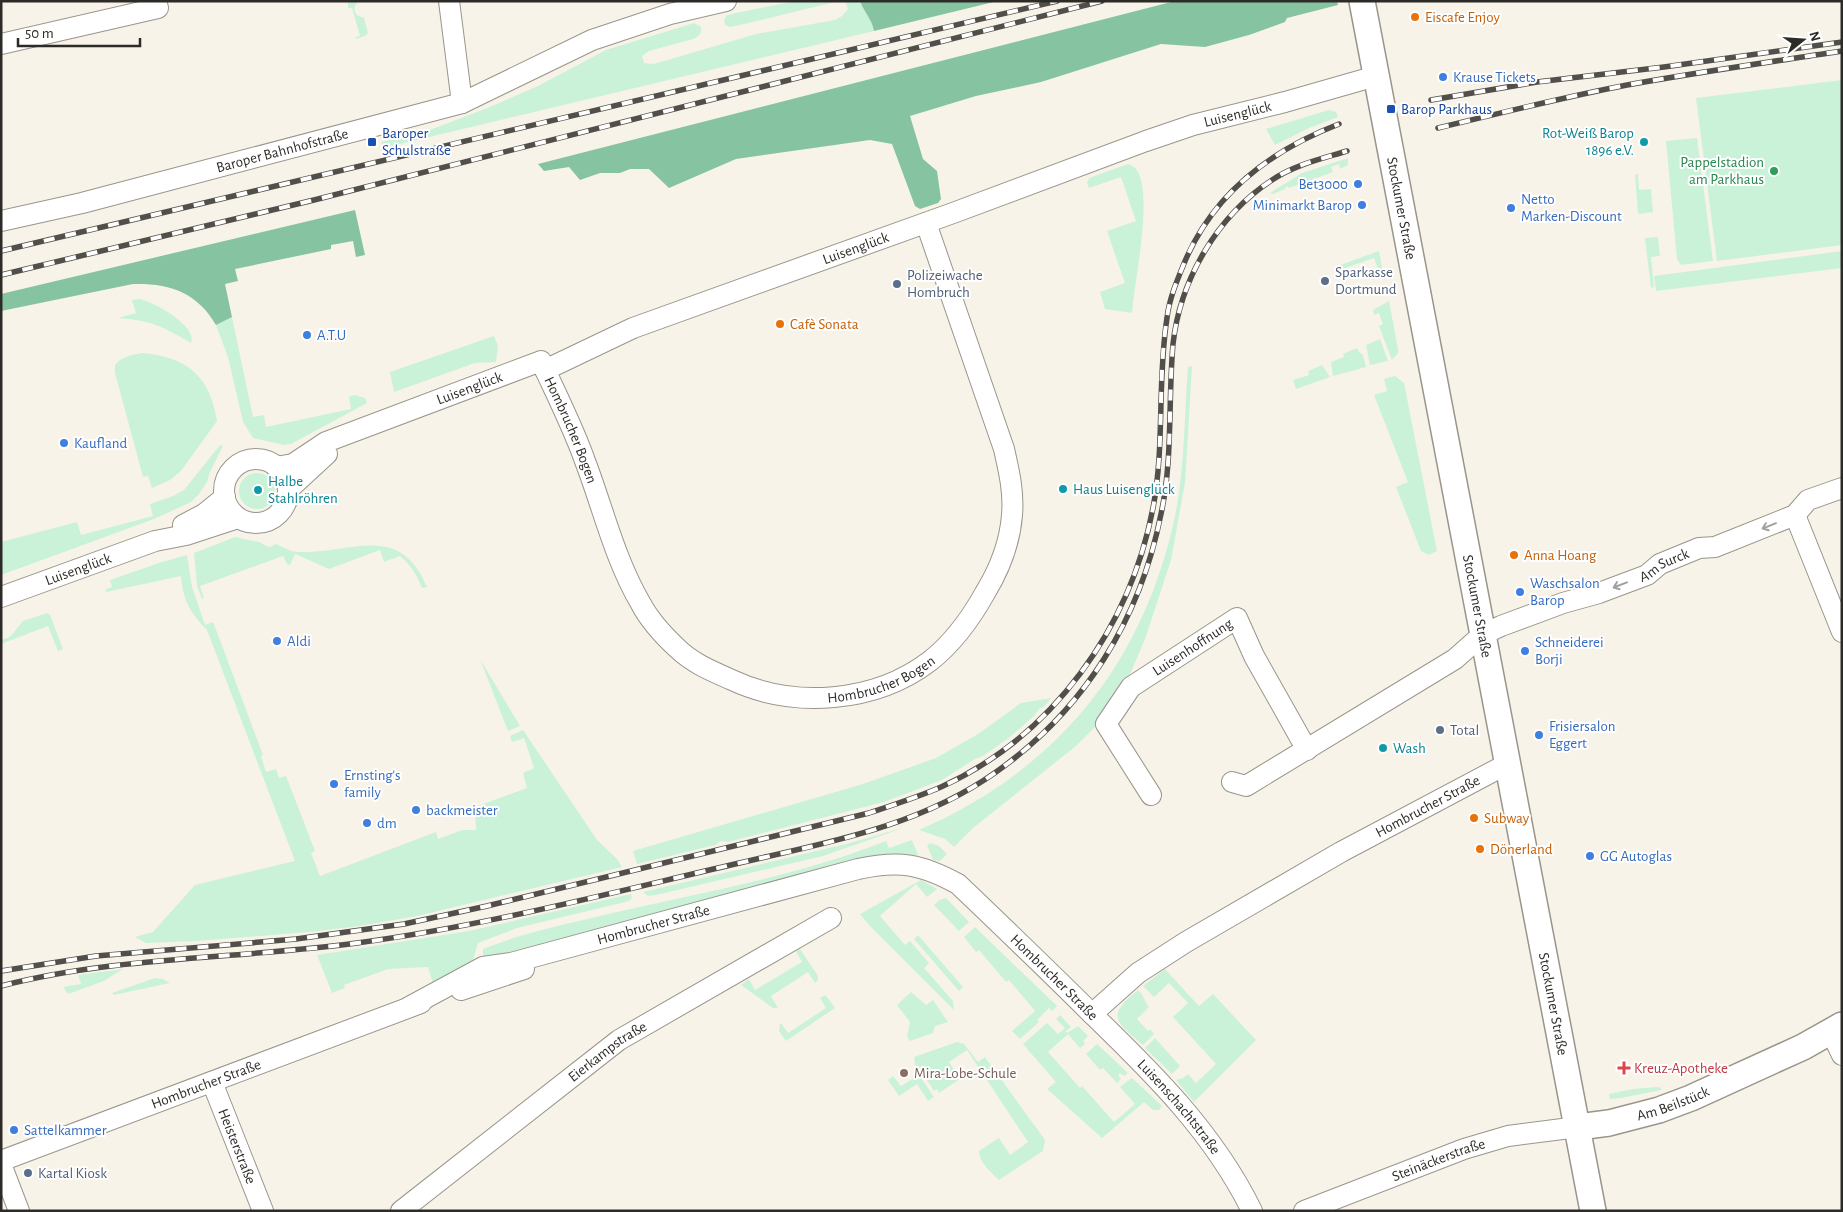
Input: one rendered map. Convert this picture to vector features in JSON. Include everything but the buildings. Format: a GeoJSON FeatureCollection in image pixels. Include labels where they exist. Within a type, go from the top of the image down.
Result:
{"type":"FeatureCollection","features":[{"type":"Feature","properties":{"kind":"main road","name":"Stockumer Straße"},"geometry":{"type":"LineString","coordinates":[[1362,1],[1482,636],[1578,1127],[1592,1211]]}},
{"type":"Feature","properties":{"kind":"main road","name":"Am Beilstück"},"geometry":{"type":"LineString","coordinates":[[1578,1127],[1608,1123],[1660,1110],[1769,1063],[1836,1028]]}},
{"type":"Feature","properties":{"kind":"street"},"geometry":{"type":"LineString","coordinates":[[1,44],[158,8],[156,1]]}},
{"type":"Feature","properties":{"kind":"street"},"geometry":{"type":"LineString","coordinates":[[449,1],[462,103]]}},
{"type":"Feature","properties":{"kind":"street","name":"Baroper Bahnhofstraße"},"geometry":{"type":"LineString","coordinates":[[1,221],[91,201],[462,103],[592,40],[662,17],[726,1]]}},
{"type":"Feature","properties":{"kind":"street","name":"Luisenglück"},"geometry":{"type":"LineString","coordinates":[[276,467],[293,464],[326,442],[384,419],[541,361],[545,370],[633,328],[1146,140],[1193,125],[1285,102],[1376,76]]}},
{"type":"Feature","properties":{"kind":"street","name":"Hombrucher Bogen"},"geometry":{"type":"LineString","coordinates":[[545,370],[585,458],[628,580],[641,606],[656,626],[680,650],[702,668],[750,689],[775,695],[810,698],[843,697],[876,688],[903,677],[930,660],[972,616],[991,583],[1006,547],[1012,515],[1012,481],[1004,449],[926,222]]}},
{"type":"Feature","properties":{"kind":"street","name":"Luisenglück"},"geometry":{"type":"LineString","coordinates":[[155,541],[186,535],[238,518],[252,523],[269,521],[280,513],[285,505],[288,490],[350,434]]}},
{"type":"Feature","properties":{"kind":"street"},"geometry":{"type":"LineString","coordinates":[[238,518],[229,508],[225,497],[225,482],[233,469],[240,464],[257,459],[268,462],[276,467],[284,476],[288,490]]}},
{"type":"Feature","properties":{"kind":"street","name":"Am Surck"},"geometry":{"type":"LineString","coordinates":[[1482,636],[1501,626],[1563,603],[1600,593],[1646,575],[1660,564],[1699,548],[1715,547],[1795,515],[1808,500],[1842,488]]}},
{"type":"Feature","properties":{"kind":"street","name":"Luisenglück"},"geometry":{"type":"LineString","coordinates":[[1,597],[155,541],[204,514],[225,497]]}},
{"type":"Feature","properties":{"kind":"street"},"geometry":{"type":"LineString","coordinates":[[1795,515],[1842,632]]}},
{"type":"Feature","properties":{"kind":"street","name":"Luisenhoffnung"},"geometry":{"type":"LineString","coordinates":[[1151,795],[1106,724],[1131,687],[1236,618],[1254,656],[1307,750]]}},
{"type":"Feature","properties":{"kind":"street"},"geometry":{"type":"LineString","coordinates":[[1232,782],[1246,786],[1455,659],[1482,636]]}},
{"type":"Feature","properties":{"kind":"street","name":"Hombrucher Straße"},"geometry":{"type":"LineString","coordinates":[[1,1162],[409,1007],[483,967],[511,963],[858,869],[884,864],[910,865],[938,873],[958,884],[1092,1014],[1138,973],[1186,942],[1341,852],[1507,764]]}},
{"type":"Feature","properties":{"kind":"street","name":"Eierkampstraße"},"geometry":{"type":"LineString","coordinates":[[401,1211],[619,1040],[831,918]]}},
{"type":"Feature","properties":{"kind":"street","name":"Luisenschachtstraße"},"geometry":{"type":"LineString","coordinates":[[1092,1014],[1178,1101],[1240,1187],[1252,1211]]}},
{"type":"Feature","properties":{"kind":"street"},"geometry":{"type":"LineString","coordinates":[[1836,1028],[1842,1055]]}},
{"type":"Feature","properties":{"kind":"street","name":"Heisterstraße"},"geometry":{"type":"LineString","coordinates":[[212,1082],[263,1211]]}},
{"type":"Feature","properties":{"kind":"street","name":"Steinäckerstraße"},"geometry":{"type":"LineString","coordinates":[[1304,1211],[1464,1149],[1508,1136],[1578,1127]]}},
{"type":"Feature","properties":{"kind":"street"},"geometry":{"type":"LineString","coordinates":[[1,1162],[19,1211]]}},
{"type":"Feature","properties":{"kind":"green space"},"geometry":{"type":"Polygon","coordinates":[[[348,1],[359,1],[355,9],[357,15],[364,18],[368,33],[365,36],[356,39],[356,37],[360,36],[352,8],[348,8],[348,1]]]}},
{"type":"Feature","properties":{"kind":"green space"},"geometry":{"type":"Polygon","coordinates":[[[795,1],[839,1],[740,25],[730,27],[725,25],[726,16],[731,14],[795,1]]]}},
{"type":"Feature","properties":{"kind":"green space"},"geometry":{"type":"Polygon","coordinates":[[[844,1],[860,1],[872,23],[874,31],[383,148],[381,142],[427,131],[485,109],[538,86],[606,50],[694,23],[701,27],[698,36],[649,51],[642,56],[644,63],[654,64],[756,34],[835,20],[848,9],[844,1]]]}},
{"type":"Feature","properties":{"kind":"green space"},"geometry":{"type":"Polygon","coordinates":[[[860,1],[998,1],[874,31],[872,23],[860,1]]]}},
{"type":"Feature","properties":{"kind":"green space"},"geometry":{"type":"Polygon","coordinates":[[[1175,1],[1337,1],[1338,5],[1287,18],[1285,22],[1249,35],[1205,47],[1161,44],[1041,82],[976,96],[910,116],[923,159],[937,171],[941,199],[938,203],[920,209],[915,206],[892,144],[870,140],[736,159],[669,188],[649,169],[630,169],[620,173],[600,173],[580,180],[569,167],[544,171],[538,164],[1175,1]]]}},
{"type":"Feature","properties":{"kind":"green space","name":"Pappelstadion am Parkhaus"},"geometry":{"type":"Polygon","coordinates":[[[1842,80],[1842,245],[1717,261],[1696,98],[1842,80]]]}},
{"type":"Feature","properties":{"kind":"green space"},"geometry":{"type":"Polygon","coordinates":[[[1329,110],[1336,112],[1338,117],[1309,128],[1275,145],[1266,129],[1329,110]]]}},
{"type":"Feature","properties":{"kind":"green space"},"geometry":{"type":"Polygon","coordinates":[[[1697,138],[1713,261],[1681,265],[1677,259],[1666,141],[1697,138]]]}},
{"type":"Feature","properties":{"kind":"green space"},"geometry":{"type":"Polygon","coordinates":[[[1348,158],[1348,165],[1340,169],[1339,164],[1331,167],[1333,172],[1289,188],[1286,186],[1285,189],[1273,194],[1270,193],[1302,173],[1348,158]]]}},
{"type":"Feature","properties":{"kind":"green space"},"geometry":{"type":"Polygon","coordinates":[[[1128,164],[1135,168],[1141,179],[1143,195],[1142,237],[1132,313],[1105,309],[1100,292],[1125,283],[1107,231],[1136,221],[1121,177],[1089,188],[1087,183],[1089,178],[1128,164]]]}},
{"type":"Feature","properties":{"kind":"green space"},"geometry":{"type":"Polygon","coordinates":[[[1638,174],[1639,190],[1651,189],[1653,212],[1638,214],[1635,175],[1638,174]]]}},
{"type":"Feature","properties":{"kind":"green space"},"geometry":{"type":"Polygon","coordinates":[[[355,210],[365,255],[356,257],[353,241],[331,245],[331,249],[235,269],[238,281],[225,284],[232,317],[216,325],[191,297],[170,288],[146,284],[133,284],[1,311],[1,294],[355,210]]]}},
{"type":"Feature","properties":{"kind":"green space"},"geometry":{"type":"Polygon","coordinates":[[[1658,237],[1660,256],[1651,257],[1654,287],[1651,288],[1645,238],[1658,237]]]}},
{"type":"Feature","properties":{"kind":"green space"},"geometry":{"type":"Polygon","coordinates":[[[1379,251],[1383,273],[1380,274],[1374,258],[1337,271],[1335,267],[1379,251]]]}},
{"type":"Feature","properties":{"kind":"green space"},"geometry":{"type":"Polygon","coordinates":[[[1842,251],[1842,268],[1656,291],[1654,276],[1842,251]]]}},
{"type":"Feature","properties":{"kind":"green space"},"geometry":{"type":"Polygon","coordinates":[[[139,299],[154,304],[173,315],[188,329],[191,343],[156,325],[139,320],[118,318],[136,313],[132,300],[139,299]]]}},
{"type":"Feature","properties":{"kind":"green space"},"geometry":{"type":"Polygon","coordinates":[[[1389,301],[1398,349],[1398,353],[1392,360],[1379,326],[1383,324],[1379,313],[1374,315],[1373,310],[1389,301]]]}},
{"type":"Feature","properties":{"kind":"green space"},"geometry":{"type":"Polygon","coordinates":[[[232,317],[253,417],[264,415],[266,427],[351,409],[349,397],[354,395],[365,398],[367,403],[291,444],[284,445],[253,438],[243,422],[228,357],[216,325],[232,317]]]}},
{"type":"Feature","properties":{"kind":"green space"},"geometry":{"type":"Polygon","coordinates":[[[494,336],[498,346],[496,362],[475,363],[394,392],[390,372],[494,336]]]}},
{"type":"Feature","properties":{"kind":"green space"},"geometry":{"type":"Polygon","coordinates":[[[1380,339],[1388,361],[1370,365],[1366,345],[1380,339]]]}},
{"type":"Feature","properties":{"kind":"green space"},"geometry":{"type":"Polygon","coordinates":[[[1357,348],[1363,355],[1366,367],[1333,376],[1331,362],[1344,357],[1343,354],[1357,348]]]}},
{"type":"Feature","properties":{"kind":"green space"},"geometry":{"type":"Polygon","coordinates":[[[143,353],[172,359],[184,364],[194,372],[209,392],[217,421],[181,471],[170,480],[152,488],[148,476],[143,477],[115,373],[115,365],[121,360],[127,356],[143,353]]]}},
{"type":"Feature","properties":{"kind":"green space"},"geometry":{"type":"Polygon","coordinates":[[[1322,365],[1330,377],[1296,389],[1293,380],[1309,375],[1308,371],[1322,365]]]}},
{"type":"Feature","properties":{"kind":"green space"},"geometry":{"type":"Polygon","coordinates":[[[1192,366],[1185,483],[1171,560],[1145,639],[1131,672],[1099,723],[1076,746],[973,828],[954,847],[945,839],[919,830],[968,805],[1012,777],[1051,744],[1085,708],[1115,667],[1140,622],[1159,574],[1174,521],[1182,464],[1188,367],[1192,366]]]}},
{"type":"Feature","properties":{"kind":"green space"},"geometry":{"type":"Polygon","coordinates":[[[1395,376],[1404,383],[1437,551],[1429,555],[1421,551],[1396,487],[1408,482],[1374,395],[1387,391],[1384,379],[1395,376]]]}},
{"type":"Feature","properties":{"kind":"green space"},"geometry":{"type":"Polygon","coordinates":[[[220,445],[223,446],[207,482],[191,502],[154,519],[1,575],[1,542],[77,522],[81,535],[153,516],[150,504],[184,490],[220,445]]]}},
{"type":"Feature","properties":{"kind":"green space"},"geometry":{"type":"Polygon","coordinates":[[[257,473],[270,478],[275,491],[270,504],[257,509],[244,504],[239,491],[244,478],[257,473]]]}},
{"type":"Feature","properties":{"kind":"green space"},"geometry":{"type":"Polygon","coordinates":[[[235,537],[259,542],[269,547],[276,544],[291,551],[299,552],[372,546],[388,547],[403,554],[416,567],[427,587],[422,588],[413,570],[400,556],[384,562],[380,550],[329,569],[295,554],[290,565],[287,564],[283,556],[200,586],[204,598],[202,599],[197,586],[194,553],[235,537]]]}},
{"type":"Feature","properties":{"kind":"green space"},"geometry":{"type":"Polygon","coordinates":[[[187,555],[192,587],[205,625],[213,622],[263,755],[261,756],[266,772],[276,769],[279,778],[286,776],[315,851],[311,853],[320,876],[436,832],[438,839],[462,830],[476,830],[475,807],[527,788],[523,773],[534,768],[524,738],[512,742],[510,736],[523,730],[597,840],[617,859],[622,867],[417,916],[360,926],[196,941],[146,943],[135,937],[153,932],[195,885],[295,861],[207,630],[188,606],[181,576],[106,592],[106,589],[112,587],[110,580],[187,555]]]}},
{"type":"Feature","properties":{"kind":"green space"},"geometry":{"type":"Polygon","coordinates":[[[47,613],[50,615],[63,649],[58,651],[48,626],[1,644],[1,640],[10,637],[23,621],[47,613]]]}},
{"type":"Feature","properties":{"kind":"green space"},"geometry":{"type":"Polygon","coordinates":[[[480,659],[520,726],[508,731],[480,659]]]}},
{"type":"Feature","properties":{"kind":"green space"},"geometry":{"type":"Polygon","coordinates":[[[1051,698],[1045,706],[1039,709],[1034,716],[1010,737],[983,756],[942,780],[884,802],[728,842],[721,841],[715,845],[637,864],[633,851],[863,784],[936,758],[978,734],[1021,703],[1051,698]]]}},
{"type":"Feature","properties":{"kind":"green space"},"geometry":{"type":"Polygon","coordinates":[[[906,827],[823,856],[656,895],[648,896],[643,892],[846,844],[906,827]]]}},
{"type":"Feature","properties":{"kind":"green space"},"geometry":{"type":"Polygon","coordinates":[[[912,840],[918,855],[884,856],[851,862],[626,921],[543,948],[485,962],[483,955],[483,949],[513,938],[817,865],[886,841],[889,848],[912,840]]]}},
{"type":"Feature","properties":{"kind":"green space"},"geometry":{"type":"Polygon","coordinates":[[[931,843],[939,846],[947,854],[940,861],[933,860],[927,845],[931,843]]]}},
{"type":"Feature","properties":{"kind":"green space"},"geometry":{"type":"Polygon","coordinates":[[[921,880],[937,889],[927,897],[916,884],[880,916],[905,945],[910,941],[929,963],[924,968],[953,1001],[954,1010],[860,914],[921,880]]]}},
{"type":"Feature","properties":{"kind":"green space"},"geometry":{"type":"Polygon","coordinates":[[[631,894],[632,898],[629,901],[517,928],[478,943],[473,960],[442,981],[433,984],[428,967],[388,969],[344,985],[345,988],[332,993],[317,955],[469,931],[631,894]]]}},
{"type":"Feature","properties":{"kind":"green space"},"geometry":{"type":"Polygon","coordinates":[[[946,898],[969,922],[959,931],[934,905],[939,900],[946,898]]]}},
{"type":"Feature","properties":{"kind":"green space"},"geometry":{"type":"Polygon","coordinates":[[[975,927],[1057,1006],[1052,1011],[1049,1008],[1037,1020],[1039,1022],[1020,1039],[1012,1031],[1035,1011],[1009,980],[1006,982],[979,950],[976,952],[964,937],[975,927]]]}},
{"type":"Feature","properties":{"kind":"green space"},"geometry":{"type":"Polygon","coordinates":[[[918,935],[963,987],[959,991],[914,939],[918,935]]]}},
{"type":"Feature","properties":{"kind":"green space"},"geometry":{"type":"Polygon","coordinates":[[[800,949],[818,976],[818,980],[815,983],[808,972],[771,996],[778,1008],[773,1008],[741,985],[749,979],[755,990],[802,962],[796,951],[800,949]]]}},
{"type":"Feature","properties":{"kind":"green space"},"geometry":{"type":"Polygon","coordinates":[[[123,969],[104,981],[68,994],[63,987],[81,984],[78,975],[123,969]]]}},
{"type":"Feature","properties":{"kind":"green space"},"geometry":{"type":"Polygon","coordinates":[[[1165,969],[1199,1006],[1213,994],[1256,1040],[1194,1102],[1176,1080],[1188,1074],[1196,1083],[1216,1064],[1173,1017],[1188,1003],[1169,983],[1154,997],[1143,986],[1165,969]]]}},
{"type":"Feature","properties":{"kind":"green space"},"geometry":{"type":"Polygon","coordinates":[[[155,978],[163,979],[170,983],[114,995],[112,993],[155,978]]]}},
{"type":"Feature","properties":{"kind":"green space"},"geometry":{"type":"Polygon","coordinates":[[[1138,990],[1149,1007],[1137,1019],[1148,1031],[1150,1029],[1154,1034],[1143,1045],[1128,1033],[1118,1018],[1118,1012],[1123,1004],[1138,990]]]}},
{"type":"Feature","properties":{"kind":"green space"},"geometry":{"type":"Polygon","coordinates":[[[911,992],[926,1005],[933,1000],[948,1022],[935,1026],[933,1033],[910,1041],[907,1037],[910,1022],[897,1005],[911,992]]]}},
{"type":"Feature","properties":{"kind":"green space"},"geometry":{"type":"Polygon","coordinates":[[[825,995],[835,1008],[786,1041],[779,1031],[780,1024],[788,1033],[826,1008],[820,998],[825,995]]]}},
{"type":"Feature","properties":{"kind":"green space"},"geometry":{"type":"Polygon","coordinates":[[[1060,1015],[1071,1027],[1066,1031],[1067,1033],[1078,1026],[1088,1036],[1083,1041],[1085,1044],[1080,1048],[1068,1034],[1048,1052],[1114,1122],[1135,1104],[1120,1087],[1132,1078],[1162,1106],[1159,1110],[1153,1110],[1144,1102],[1102,1138],[1047,1089],[1056,1082],[1023,1044],[1047,1023],[1058,1034],[1065,1028],[1056,1019],[1060,1015]]]}},
{"type":"Feature","properties":{"kind":"green space"},"geometry":{"type":"Polygon","coordinates":[[[1155,1038],[1180,1066],[1172,1074],[1145,1048],[1155,1038]]]}},
{"type":"Feature","properties":{"kind":"green space"},"geometry":{"type":"Polygon","coordinates":[[[957,1042],[964,1044],[978,1062],[985,1057],[1045,1140],[1043,1151],[999,1180],[983,1164],[979,1151],[999,1138],[1010,1155],[1028,1142],[967,1050],[949,1062],[960,1079],[939,1093],[937,1089],[934,1091],[919,1068],[916,1069],[914,1057],[957,1042]]]}},
{"type":"Feature","properties":{"kind":"green space"},"geometry":{"type":"Polygon","coordinates":[[[1097,1044],[1128,1073],[1124,1076],[1120,1073],[1118,1075],[1121,1079],[1117,1083],[1103,1068],[1100,1070],[1086,1054],[1097,1044]]]}},
{"type":"Feature","properties":{"kind":"green space"},"geometry":{"type":"Polygon","coordinates":[[[917,1072],[934,1097],[928,1101],[917,1084],[899,1096],[888,1080],[893,1076],[901,1086],[917,1076],[917,1072]]]}},
{"type":"Feature","properties":{"kind":"green space"},"geometry":{"type":"Polygon","coordinates":[[[1658,1087],[1661,1090],[1621,1098],[1610,1099],[1609,1094],[1633,1089],[1658,1087]]]}},
{"type":"Feature","properties":{"kind":"railway"},"geometry":{"type":"LineString","coordinates":[[1,251],[1057,1]]}},
{"type":"Feature","properties":{"kind":"railway"},"geometry":{"type":"LineString","coordinates":[[1,275],[314,200],[1102,1]]}},
{"type":"Feature","properties":{"kind":"railway"},"geometry":{"type":"LineString","coordinates":[[1431,100],[1537,82],[1664,67],[1842,42]]}},
{"type":"Feature","properties":{"kind":"railway"},"geometry":{"type":"LineString","coordinates":[[1438,128],[1627,85],[1842,51]]}},
{"type":"Feature","properties":{"kind":"railway"},"geometry":{"type":"LineString","coordinates":[[1,971],[96,956],[296,939],[404,924],[487,906],[869,813],[941,787],[981,765],[1018,739],[1051,708],[1080,673],[1105,636],[1126,595],[1142,552],[1157,484],[1162,365],[1168,311],[1183,266],[1195,241],[1209,218],[1226,197],[1245,179],[1266,162],[1289,148],[1339,124]]}},
{"type":"Feature","properties":{"kind":"railway"},"geometry":{"type":"LineString","coordinates":[[1,986],[45,976],[134,963],[313,948],[452,928],[837,840],[903,820],[935,807],[966,791],[996,772],[1027,747],[1056,720],[1081,691],[1104,660],[1123,626],[1139,590],[1151,553],[1165,493],[1169,451],[1173,344],[1177,320],[1193,273],[1205,252],[1218,231],[1234,212],[1272,180],[1299,166],[1347,151]]}},
{"type":"Feature","properties":{"kind":"place","name":"Eiscafe Enjoy"},"geometry":{"type":"Point","coordinates":[1415,17]}},
{"type":"Feature","properties":{"kind":"place","name":"Krause Tickets"},"geometry":{"type":"Point","coordinates":[1443,77]}},
{"type":"Feature","properties":{"kind":"place","name":"Barop Parkhaus"},"geometry":{"type":"Point","coordinates":[1391,109]}},
{"type":"Feature","properties":{"kind":"place","name":"Baroper Schulstraße"},"geometry":{"type":"Point","coordinates":[372,142]}},
{"type":"Feature","properties":{"kind":"place","name":"Rot-Weiß Barop 1896 e.V."},"geometry":{"type":"Point","coordinates":[1644,142]}},
{"type":"Feature","properties":{"kind":"place","name":"Pappelstadion am Parkhaus"},"geometry":{"type":"Point","coordinates":[1774,171]}},
{"type":"Feature","properties":{"kind":"place","name":"Bet3000"},"geometry":{"type":"Point","coordinates":[1358,184]}},
{"type":"Feature","properties":{"kind":"place","name":"Minimarkt Barop"},"geometry":{"type":"Point","coordinates":[1362,205]}},
{"type":"Feature","properties":{"kind":"place","name":"Netto Marken-Discount"},"geometry":{"type":"Point","coordinates":[1511,208]}},
{"type":"Feature","properties":{"kind":"place","name":"Sparkasse Dortmund"},"geometry":{"type":"Point","coordinates":[1325,281]}},
{"type":"Feature","properties":{"kind":"place","name":"Polizeiwache Hombruch"},"geometry":{"type":"Point","coordinates":[897,284]}},
{"type":"Feature","properties":{"kind":"place","name":"Cafè Sonata"},"geometry":{"type":"Point","coordinates":[780,324]}},
{"type":"Feature","properties":{"kind":"place","name":"A.T.U"},"geometry":{"type":"Point","coordinates":[307,335]}},
{"type":"Feature","properties":{"kind":"place","name":"Kaufland"},"geometry":{"type":"Point","coordinates":[64,443]}},
{"type":"Feature","properties":{"kind":"place","name":"Haus Luisenglück"},"geometry":{"type":"Point","coordinates":[1063,489]}},
{"type":"Feature","properties":{"kind":"place","name":"Halbe Stahlröhren"},"geometry":{"type":"Point","coordinates":[258,490]}},
{"type":"Feature","properties":{"kind":"place","name":"Anna Hoang"},"geometry":{"type":"Point","coordinates":[1514,555]}},
{"type":"Feature","properties":{"kind":"place","name":"Waschsalon Barop"},"geometry":{"type":"Point","coordinates":[1520,592]}},
{"type":"Feature","properties":{"kind":"place","name":"Aldi"},"geometry":{"type":"Point","coordinates":[277,641]}},
{"type":"Feature","properties":{"kind":"place","name":"Schneiderei Borji"},"geometry":{"type":"Point","coordinates":[1525,651]}},
{"type":"Feature","properties":{"kind":"place","name":"Total"},"geometry":{"type":"Point","coordinates":[1440,730]}},
{"type":"Feature","properties":{"kind":"place","name":"Frisiersalon Eggert"},"geometry":{"type":"Point","coordinates":[1539,735]}},
{"type":"Feature","properties":{"kind":"place","name":"Wash"},"geometry":{"type":"Point","coordinates":[1383,748]}},
{"type":"Feature","properties":{"kind":"place","name":"Ernsting's family"},"geometry":{"type":"Point","coordinates":[334,784]}},
{"type":"Feature","properties":{"kind":"place","name":"backmeister"},"geometry":{"type":"Point","coordinates":[416,810]}},
{"type":"Feature","properties":{"kind":"place","name":"Subway"},"geometry":{"type":"Point","coordinates":[1474,818]}},
{"type":"Feature","properties":{"kind":"place","name":"dm"},"geometry":{"type":"Point","coordinates":[367,823]}},
{"type":"Feature","properties":{"kind":"place","name":"Dönerland"},"geometry":{"type":"Point","coordinates":[1480,849]}},
{"type":"Feature","properties":{"kind":"place","name":"GG Autoglas"},"geometry":{"type":"Point","coordinates":[1590,856]}},
{"type":"Feature","properties":{"kind":"place","name":"Kreuz-Apotheke"},"geometry":{"type":"Point","coordinates":[1624,1068]}},
{"type":"Feature","properties":{"kind":"place","name":"Mira-Lobe-Schule"},"geometry":{"type":"Point","coordinates":[904,1073]}},
{"type":"Feature","properties":{"kind":"place","name":"Sattelkammer"},"geometry":{"type":"Point","coordinates":[14,1130]}},
{"type":"Feature","properties":{"kind":"place","name":"Kartal Kiosk"},"geometry":{"type":"Point","coordinates":[28,1173]}}]}
